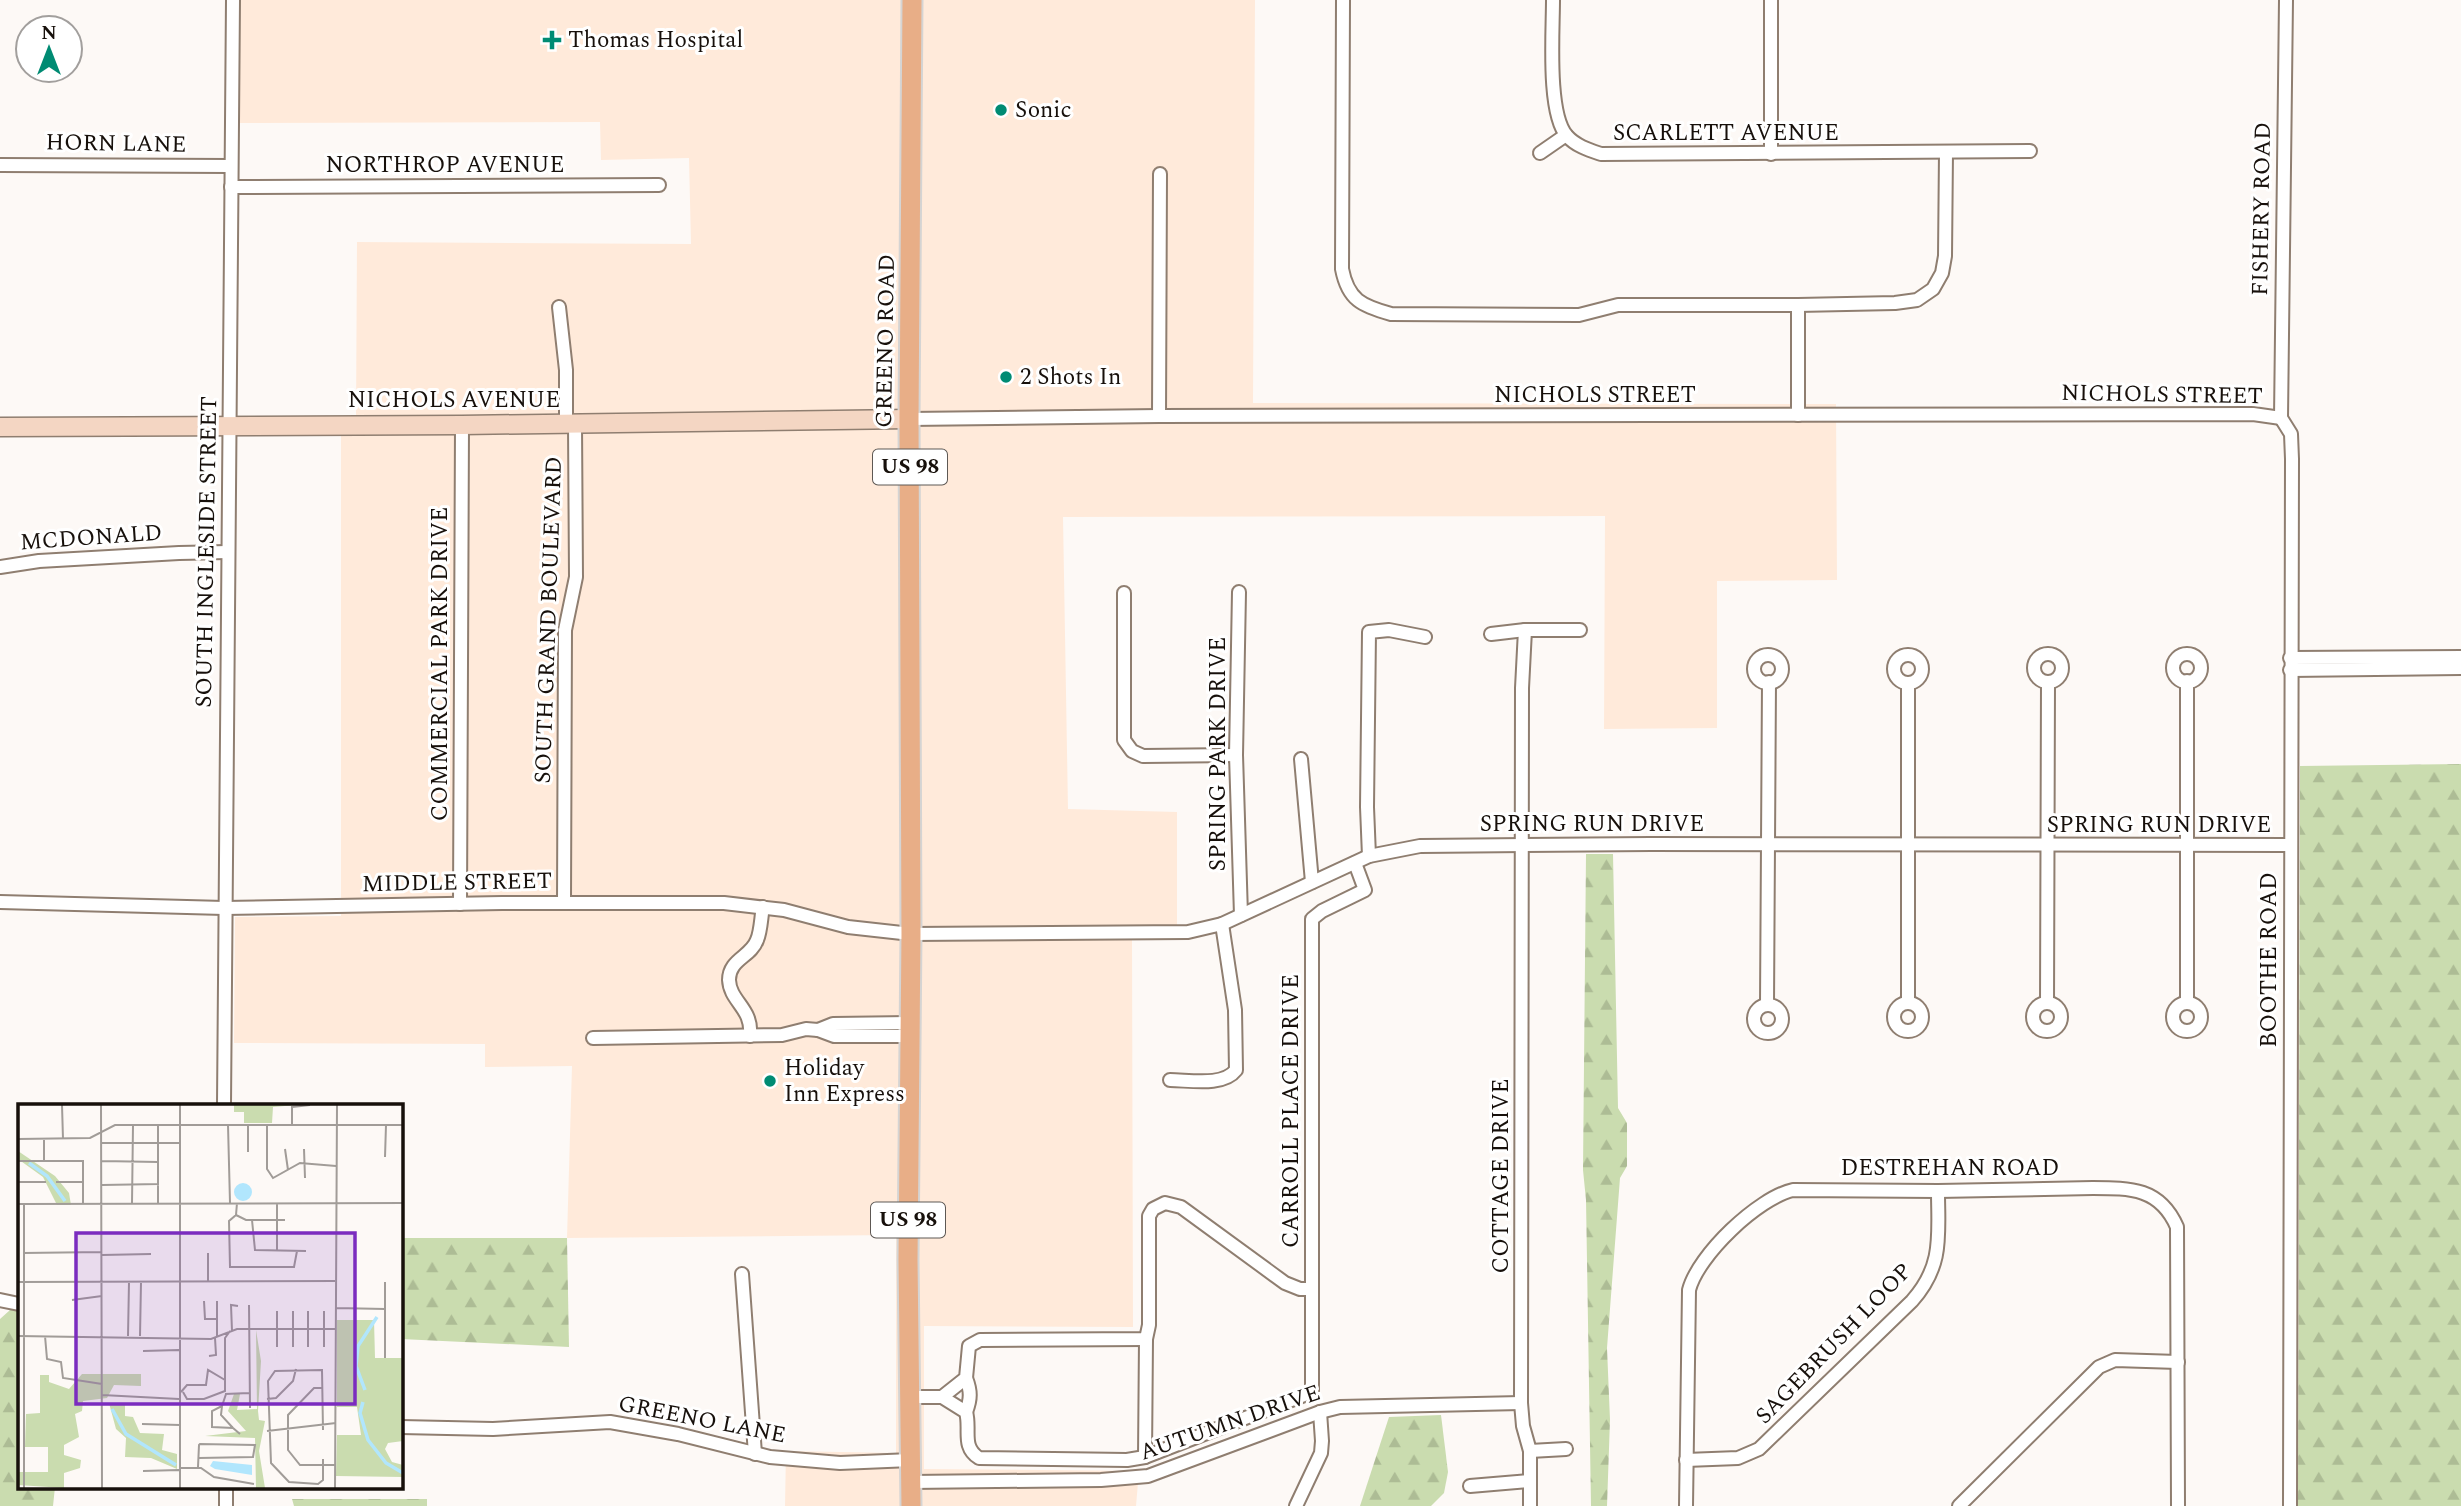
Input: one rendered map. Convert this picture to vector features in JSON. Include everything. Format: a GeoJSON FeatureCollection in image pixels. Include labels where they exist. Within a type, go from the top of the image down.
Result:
{"type":"FeatureCollection","features":[{"type":"Feature","properties":{"kind":"main road","name":"GREENO ROAD"},"geometry":{"type":"LineString","coordinates":[[911,934],[909,419],[912,0]]}},
{"type":"Feature","properties":{"kind":"main road","name":"US 98"},"geometry":{"type":"LineString","coordinates":[[911,934],[908,1260],[911,1506]]}},
{"type":"Feature","properties":{"kind":"street","name":"SOUTH INGLESIDE STREET"},"geometry":{"type":"LineString","coordinates":[[224,1104],[233,0]]}},
{"type":"Feature","properties":{"kind":"street"},"geometry":{"type":"LineString","coordinates":[[1343,0],[1342,269],[1353,297],[1369,308],[1391,314],[1579,315],[1618,305],[1798,305],[1917,300],[1933,289],[1942,273],[1945,256],[1946,152]]}},
{"type":"Feature","properties":{"kind":"street"},"geometry":{"type":"LineString","coordinates":[[1540,153],[1566,135],[1554,107],[1553,0]]}},
{"type":"Feature","properties":{"kind":"street"},"geometry":{"type":"LineString","coordinates":[[1770,154],[1771,0]]}},
{"type":"Feature","properties":{"kind":"street","name":"FISHERY ROAD"},"geometry":{"type":"LineString","coordinates":[[2281,418],[2286,0]]}},
{"type":"Feature","properties":{"kind":"street","name":"SCARLETT AVENUE"},"geometry":{"type":"LineString","coordinates":[[1566,135],[1581,147],[1601,154],[2030,151]]}},
{"type":"Feature","properties":{"kind":"street","name":"HORN LANE"},"geometry":{"type":"LineString","coordinates":[[0,164],[231,166]]}},
{"type":"Feature","properties":{"kind":"street"},"geometry":{"type":"LineString","coordinates":[[1159,416],[1160,174]]}},
{"type":"Feature","properties":{"kind":"street","name":"NORTHROP AVENUE"},"geometry":{"type":"LineString","coordinates":[[231,187],[659,185]]}},
{"type":"Feature","properties":{"kind":"street"},"geometry":{"type":"LineString","coordinates":[[1798,305],[1798,415]]}},
{"type":"Feature","properties":{"kind":"street","name":"SOUTH GRAND BOULEVARD"},"geometry":{"type":"LineString","coordinates":[[559,307],[570,424],[576,578],[565,631],[564,902]]}},
{"type":"Feature","properties":{"kind":"street","name":"NICHOLS STREET"},"geometry":{"type":"LineString","coordinates":[[909,419],[2253,414],[2281,418]]}},
{"type":"Feature","properties":{"kind":"street","name":"BOOTHE ROAD"},"geometry":{"type":"LineString","coordinates":[[2281,418],[2291,434],[2290,1506]]}},
{"type":"Feature","properties":{"kind":"street","name":"NICHOLS AVENUE"},"geometry":{"type":"LineString","coordinates":[[0,427],[909,419]]}},
{"type":"Feature","properties":{"kind":"street","name":"COMMERCIAL PARK DRIVE"},"geometry":{"type":"LineString","coordinates":[[460,904],[462,425]]}},
{"type":"Feature","properties":{"kind":"street","name":"MCDONALD"},"geometry":{"type":"LineString","coordinates":[[0,568],[38,561],[228,552]]}},
{"type":"Feature","properties":{"kind":"street","name":"SPRING PARK DRIVE"},"geometry":{"type":"LineString","coordinates":[[1239,592],[1237,755],[1241,915]]}},
{"type":"Feature","properties":{"kind":"street"},"geometry":{"type":"LineString","coordinates":[[1124,593],[1124,740],[1132,751],[1143,756],[1237,755]]}},
{"type":"Feature","properties":{"kind":"street"},"geometry":{"type":"LineString","coordinates":[[1369,856],[1369,632],[1389,630],[1425,637]]}},
{"type":"Feature","properties":{"kind":"street"},"geometry":{"type":"LineString","coordinates":[[1491,634],[1580,630]]}},
{"type":"Feature","properties":{"kind":"street","name":"COTTAGE DRIVE"},"geometry":{"type":"LineString","coordinates":[[1525,631],[1522,688],[1521,1404],[1523,1426],[1530,1451],[1530,1506]]}},
{"type":"Feature","properties":{"kind":"street"},"geometry":{"type":"LineString","coordinates":[[2290,664],[2461,657]]}},
{"type":"Feature","properties":{"kind":"street"},"geometry":{"type":"LineString","coordinates":[[2290,664],[2461,668]]}},
{"type":"Feature","properties":{"kind":"street"},"geometry":{"type":"LineString","coordinates":[[2187,681],[2187,1003]]}},
{"type":"Feature","properties":{"kind":"street"},"geometry":{"type":"LineString","coordinates":[[1767,1005],[1769,682]]}},
{"type":"Feature","properties":{"kind":"street"},"geometry":{"type":"LineString","coordinates":[[2047,1003],[2048,682]]}},
{"type":"Feature","properties":{"kind":"street"},"geometry":{"type":"LineString","coordinates":[[1908,683],[1908,1003]]}},
{"type":"Feature","properties":{"kind":"street"},"geometry":{"type":"LineString","coordinates":[[1301,759],[1312,882]]}},
{"type":"Feature","properties":{"kind":"street","name":"SPRING RUN DRIVE"},"geometry":{"type":"LineString","coordinates":[[911,934],[1188,932],[1222,924],[1369,856],[1420,846],[2290,845]]}},
{"type":"Feature","properties":{"kind":"street","name":"CARROLL PLACE DRIVE"},"geometry":{"type":"LineString","coordinates":[[1145,1457],[1312,1392],[1312,919],[1321,911],[1364,890],[1355,863]]}},
{"type":"Feature","properties":{"kind":"street","name":"MIDDLE STREET"},"geometry":{"type":"LineString","coordinates":[[0,902],[224,908],[724,902],[784,910],[841,926],[911,934]]}},
{"type":"Feature","properties":{"kind":"street"},"geometry":{"type":"LineString","coordinates":[[750,1035],[750,1018],[733,995],[729,982],[731,969],[757,940],[763,907]]}},
{"type":"Feature","properties":{"kind":"street"},"geometry":{"type":"LineString","coordinates":[[1170,1080],[1219,1080],[1230,1077],[1236,1070],[1235,1010],[1222,924]]}},
{"type":"Feature","properties":{"kind":"street"},"geometry":{"type":"LineString","coordinates":[[593,1038],[782,1035],[806,1029],[818,1030],[833,1024],[910,1029]]}},
{"type":"Feature","properties":{"kind":"street","name":"DESTREHAN ROAD"},"geometry":{"type":"LineString","coordinates":[[1686,1506],[1689,1290],[1692,1278],[1707,1256],[1771,1197],[1805,1190],[2116,1188],[2140,1191],[2153,1196],[2172,1214],[2177,1227],[2178,1506]]}},
{"type":"Feature","properties":{"kind":"street","name":"SAGEBRUSH LOOP"},"geometry":{"type":"LineString","coordinates":[[1686,1460],[1738,1458],[1759,1449],[1912,1301],[1934,1268],[1938,1191]]}},
{"type":"Feature","properties":{"kind":"street"},"geometry":{"type":"LineString","coordinates":[[1146,1339],[973,1342],[967,1352],[967,1378],[971,1400],[966,1412],[968,1446],[972,1453],[979,1458],[1127,1460],[1145,1457],[1149,1216],[1153,1209],[1165,1203],[1181,1207],[1285,1283],[1300,1289],[1312,1289]]}},
{"type":"Feature","properties":{"kind":"street"},"geometry":{"type":"LineString","coordinates":[[743,1274],[755,1454]]}},
{"type":"Feature","properties":{"kind":"street"},"geometry":{"type":"LineString","coordinates":[[0,1300],[18,1304]]}},
{"type":"Feature","properties":{"kind":"street"},"geometry":{"type":"LineString","coordinates":[[1959,1506],[2099,1367],[2115,1360],[2178,1362]]}},
{"type":"Feature","properties":{"kind":"street"},"geometry":{"type":"LineString","coordinates":[[942,1397],[967,1378]]}},
{"type":"Feature","properties":{"kind":"street"},"geometry":{"type":"LineString","coordinates":[[910,1397],[942,1397],[966,1412]]}},
{"type":"Feature","properties":{"kind":"street","name":"AUTUMN DRIVE"},"geometry":{"type":"LineString","coordinates":[[911,1482],[1111,1480],[1148,1476],[1320,1412],[1352,1405],[1521,1404]]}},
{"type":"Feature","properties":{"kind":"street"},"geometry":{"type":"LineString","coordinates":[[1296,1506],[1321,1452],[1320,1412]]}},
{"type":"Feature","properties":{"kind":"street","name":"GREENO LANE"},"geometry":{"type":"LineString","coordinates":[[402,1427],[493,1429],[610,1422],[678,1434],[755,1454],[816,1462],[911,1460]]}},
{"type":"Feature","properties":{"kind":"street"},"geometry":{"type":"LineString","coordinates":[[1530,1451],[1566,1449]]}},
{"type":"Feature","properties":{"kind":"street"},"geometry":{"type":"LineString","coordinates":[[1470,1486],[1530,1481]]}},
{"type":"Feature","properties":{"kind":"street"},"geometry":{"type":"LineString","coordinates":[[226,1488],[226,1506]]}},
{"type":"Feature","properties":{"kind":"shaded area"},"geometry":{"type":"Polygon","coordinates":[[[239,0],[1255,0],[1253,403],[1836,404],[1837,580],[1717,581],[1717,728],[1604,729],[1605,516],[1063,517],[1068,809],[1177,812],[1177,937],[1132,939],[1133,1327],[924,1326],[924,1469],[1139,1471],[1136,1506],[785,1506],[786,1451],[896,1453],[896,1235],[567,1238],[572,1066],[485,1067],[485,1044],[234,1043],[235,917],[341,916],[341,418],[356,418],[357,242],[691,244],[689,158],[601,160],[600,122],[238,123],[239,0]]]}},
{"type":"Feature","properties":{"kind":"green space"},"geometry":{"type":"Polygon","coordinates":[[[2461,764],[2461,1506],[2298,1506],[2300,766],[2461,764]]]}},
{"type":"Feature","properties":{"kind":"green space"},"geometry":{"type":"Polygon","coordinates":[[[1586,854],[1613,854],[1618,1108],[1627,1123],[1627,1166],[1620,1178],[1607,1348],[1610,1420],[1607,1506],[1591,1506],[1586,1200],[1583,1170],[1586,854]]]}},
{"type":"Feature","properties":{"kind":"green space"},"geometry":{"type":"Polygon","coordinates":[[[402,1238],[567,1238],[569,1347],[402,1339],[402,1238]]]}},
{"type":"Feature","properties":{"kind":"green space"},"geometry":{"type":"Polygon","coordinates":[[[18,1303],[18,1488],[55,1488],[53,1506],[0,1506],[0,1319],[18,1303]]]}},
{"type":"Feature","properties":{"kind":"green space"},"geometry":{"type":"Polygon","coordinates":[[[1441,1415],[1448,1472],[1444,1493],[1431,1506],[1360,1506],[1389,1417],[1441,1415]]]}},
{"type":"Feature","properties":{"kind":"green space"},"geometry":{"type":"Polygon","coordinates":[[[292,1499],[427,1499],[427,1506],[294,1506],[292,1499]]]}},
{"type":"Feature","properties":{"kind":"place","name":"Thomas Hospital"},"geometry":{"type":"Point","coordinates":[552,40]}},
{"type":"Feature","properties":{"kind":"place","name":"Sonic"},"geometry":{"type":"Point","coordinates":[1001,110]}},
{"type":"Feature","properties":{"kind":"place","name":"2 Shots In"},"geometry":{"type":"Point","coordinates":[1006,377]}},
{"type":"Feature","properties":{"kind":"place","name":"Holiday Inn Express"},"geometry":{"type":"Point","coordinates":[770,1081]}}]}
